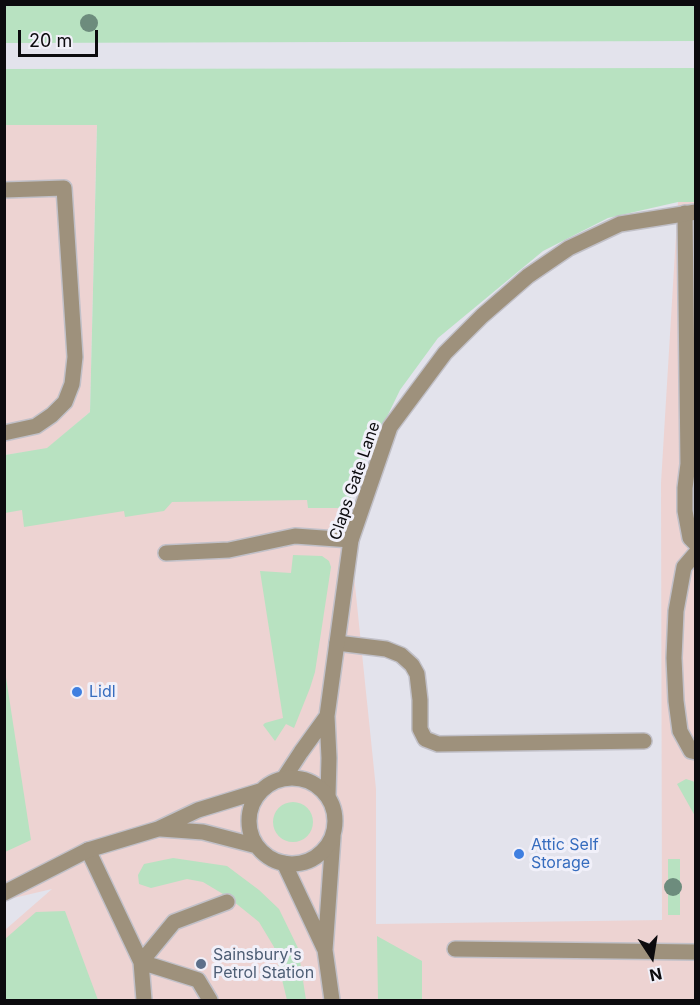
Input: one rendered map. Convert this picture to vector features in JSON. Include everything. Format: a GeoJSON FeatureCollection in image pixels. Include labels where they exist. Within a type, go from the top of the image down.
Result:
{"type":"FeatureCollection","features":[{"type":"Feature","properties":{"kind":"street"},"geometry":{"type":"LineString","coordinates":[[4,190],[64,188],[75,357],[72,384],[65,402],[36,426],[17,432],[4,433]]}},
{"type":"Feature","properties":{"kind":"street"},"geometry":{"type":"LineString","coordinates":[[690,213],[688,464],[685,511],[690,538],[696,544]]}},
{"type":"Feature","properties":{"kind":"street","name":"Claps Gate Lane"},"geometry":{"type":"LineString","coordinates":[[325,950],[336,823],[334,808],[328,795],[327,716],[351,540],[390,427],[445,353],[482,316],[528,276],[569,248],[620,224],[690,213]]}},
{"type":"Feature","properties":{"kind":"street"},"geometry":{"type":"LineString","coordinates":[[166,553],[230,550],[295,536],[351,540]]}},
{"type":"Feature","properties":{"kind":"street"},"geometry":{"type":"LineString","coordinates":[[696,553],[684,567],[676,611],[674,658],[680,730],[691,751],[696,752]]}},
{"type":"Feature","properties":{"kind":"street"},"geometry":{"type":"LineString","coordinates":[[337,643],[386,649],[401,655],[412,665],[417,674],[420,729],[425,739],[438,744],[644,741]]}},
{"type":"Feature","properties":{"kind":"street","name":"Claps Gate Lane"},"geometry":{"type":"LineString","coordinates":[[158,829],[198,810],[260,791],[284,778],[327,716]]}},
{"type":"Feature","properties":{"kind":"street"},"geometry":{"type":"LineString","coordinates":[[284,778],[301,778],[316,784],[328,795]]}},
{"type":"Feature","properties":{"kind":"street"},"geometry":{"type":"LineString","coordinates":[[260,791],[252,804],[249,818],[251,833],[257,846],[269,857],[284,863],[300,863],[314,858],[325,849],[333,837]]}},
{"type":"Feature","properties":{"kind":"street"},"geometry":{"type":"LineString","coordinates":[[4,893],[88,850],[158,829],[203,832],[257,846]]}},
{"type":"Feature","properties":{"kind":"street"},"geometry":{"type":"LineString","coordinates":[[88,850],[141,962],[144,1000]]}},
{"type":"Feature","properties":{"kind":"street"},"geometry":{"type":"LineString","coordinates":[[284,863],[325,950],[332,1000]]}},
{"type":"Feature","properties":{"kind":"street"},"geometry":{"type":"LineString","coordinates":[[141,962],[174,922],[227,902]]}},
{"type":"Feature","properties":{"kind":"street"},"geometry":{"type":"LineString","coordinates":[[455,949],[696,952]]}},
{"type":"Feature","properties":{"kind":"street"},"geometry":{"type":"LineString","coordinates":[[141,962],[198,980],[210,1000]]}},
{"type":"Feature","properties":{"kind":"shaded area"},"geometry":{"type":"Polygon","coordinates":[[[5,125],[97,125],[90,412],[47,449],[5,455],[5,125]]]}},
{"type":"Feature","properties":{"kind":"shaded area"},"geometry":{"type":"Polygon","coordinates":[[[678,202],[695,202],[695,1000],[5,1000],[5,930],[52,889],[5,900],[4,467],[366,460],[347,508],[376,789],[376,924],[662,920],[661,483],[678,202]]]}},
{"type":"Feature","properties":{"kind":"green space"},"geometry":{"type":"Polygon","coordinates":[[[4,5],[695,5],[695,41],[5,43],[4,5]]]}},
{"type":"Feature","properties":{"kind":"green space"},"geometry":{"type":"Polygon","coordinates":[[[695,68],[695,202],[678,202],[608,218],[543,251],[438,338],[400,390],[366,460],[347,508],[308,508],[307,500],[172,502],[164,511],[125,517],[124,511],[24,527],[22,510],[5,513],[5,455],[47,448],[90,412],[97,125],[5,125],[5,69],[695,68]]]}},
{"type":"Feature","properties":{"kind":"green space"},"geometry":{"type":"Polygon","coordinates":[[[293,555],[322,556],[329,561],[331,567],[315,672],[310,688],[294,728],[286,724],[275,741],[263,725],[283,718],[260,571],[291,573],[293,555]]]}},
{"type":"Feature","properties":{"kind":"green space"},"geometry":{"type":"Polygon","coordinates":[[[5,671],[31,840],[4,852],[5,671]]]}},
{"type":"Feature","properties":{"kind":"green space"},"geometry":{"type":"Polygon","coordinates":[[[686,779],[695,782],[695,816],[677,784],[686,779]]]}},
{"type":"Feature","properties":{"kind":"green space"},"geometry":{"type":"Polygon","coordinates":[[[293,802],[301,803],[307,808],[312,814],[312,830],[307,836],[301,841],[293,842],[285,841],[279,836],[274,830],[273,822],[274,814],[279,808],[285,803],[293,802]]]}},
{"type":"Feature","properties":{"kind":"green space"},"geometry":{"type":"Polygon","coordinates":[[[173,858],[227,866],[259,890],[279,909],[298,948],[306,1000],[287,1000],[274,947],[259,922],[228,897],[203,882],[187,879],[151,888],[139,884],[138,875],[144,864],[173,858]]]}},
{"type":"Feature","properties":{"kind":"green space"},"geometry":{"type":"Polygon","coordinates":[[[668,859],[680,859],[680,915],[668,915],[668,859]]]}},
{"type":"Feature","properties":{"kind":"green space"},"geometry":{"type":"Polygon","coordinates":[[[65,911],[98,1000],[5,1000],[5,939],[36,912],[65,911]]]}},
{"type":"Feature","properties":{"kind":"green space"},"geometry":{"type":"Polygon","coordinates":[[[377,936],[422,961],[422,1000],[378,1000],[377,936]]]}},
{"type":"Feature","properties":{"kind":"place","name":"Lidl"},"geometry":{"type":"Point","coordinates":[77,692]}},
{"type":"Feature","properties":{"kind":"place","name":"Attic Self Storage"},"geometry":{"type":"Point","coordinates":[519,854]}},
{"type":"Feature","properties":{"kind":"place","name":"Sainsbury's Petrol Station"},"geometry":{"type":"Point","coordinates":[201,964]}}]}
